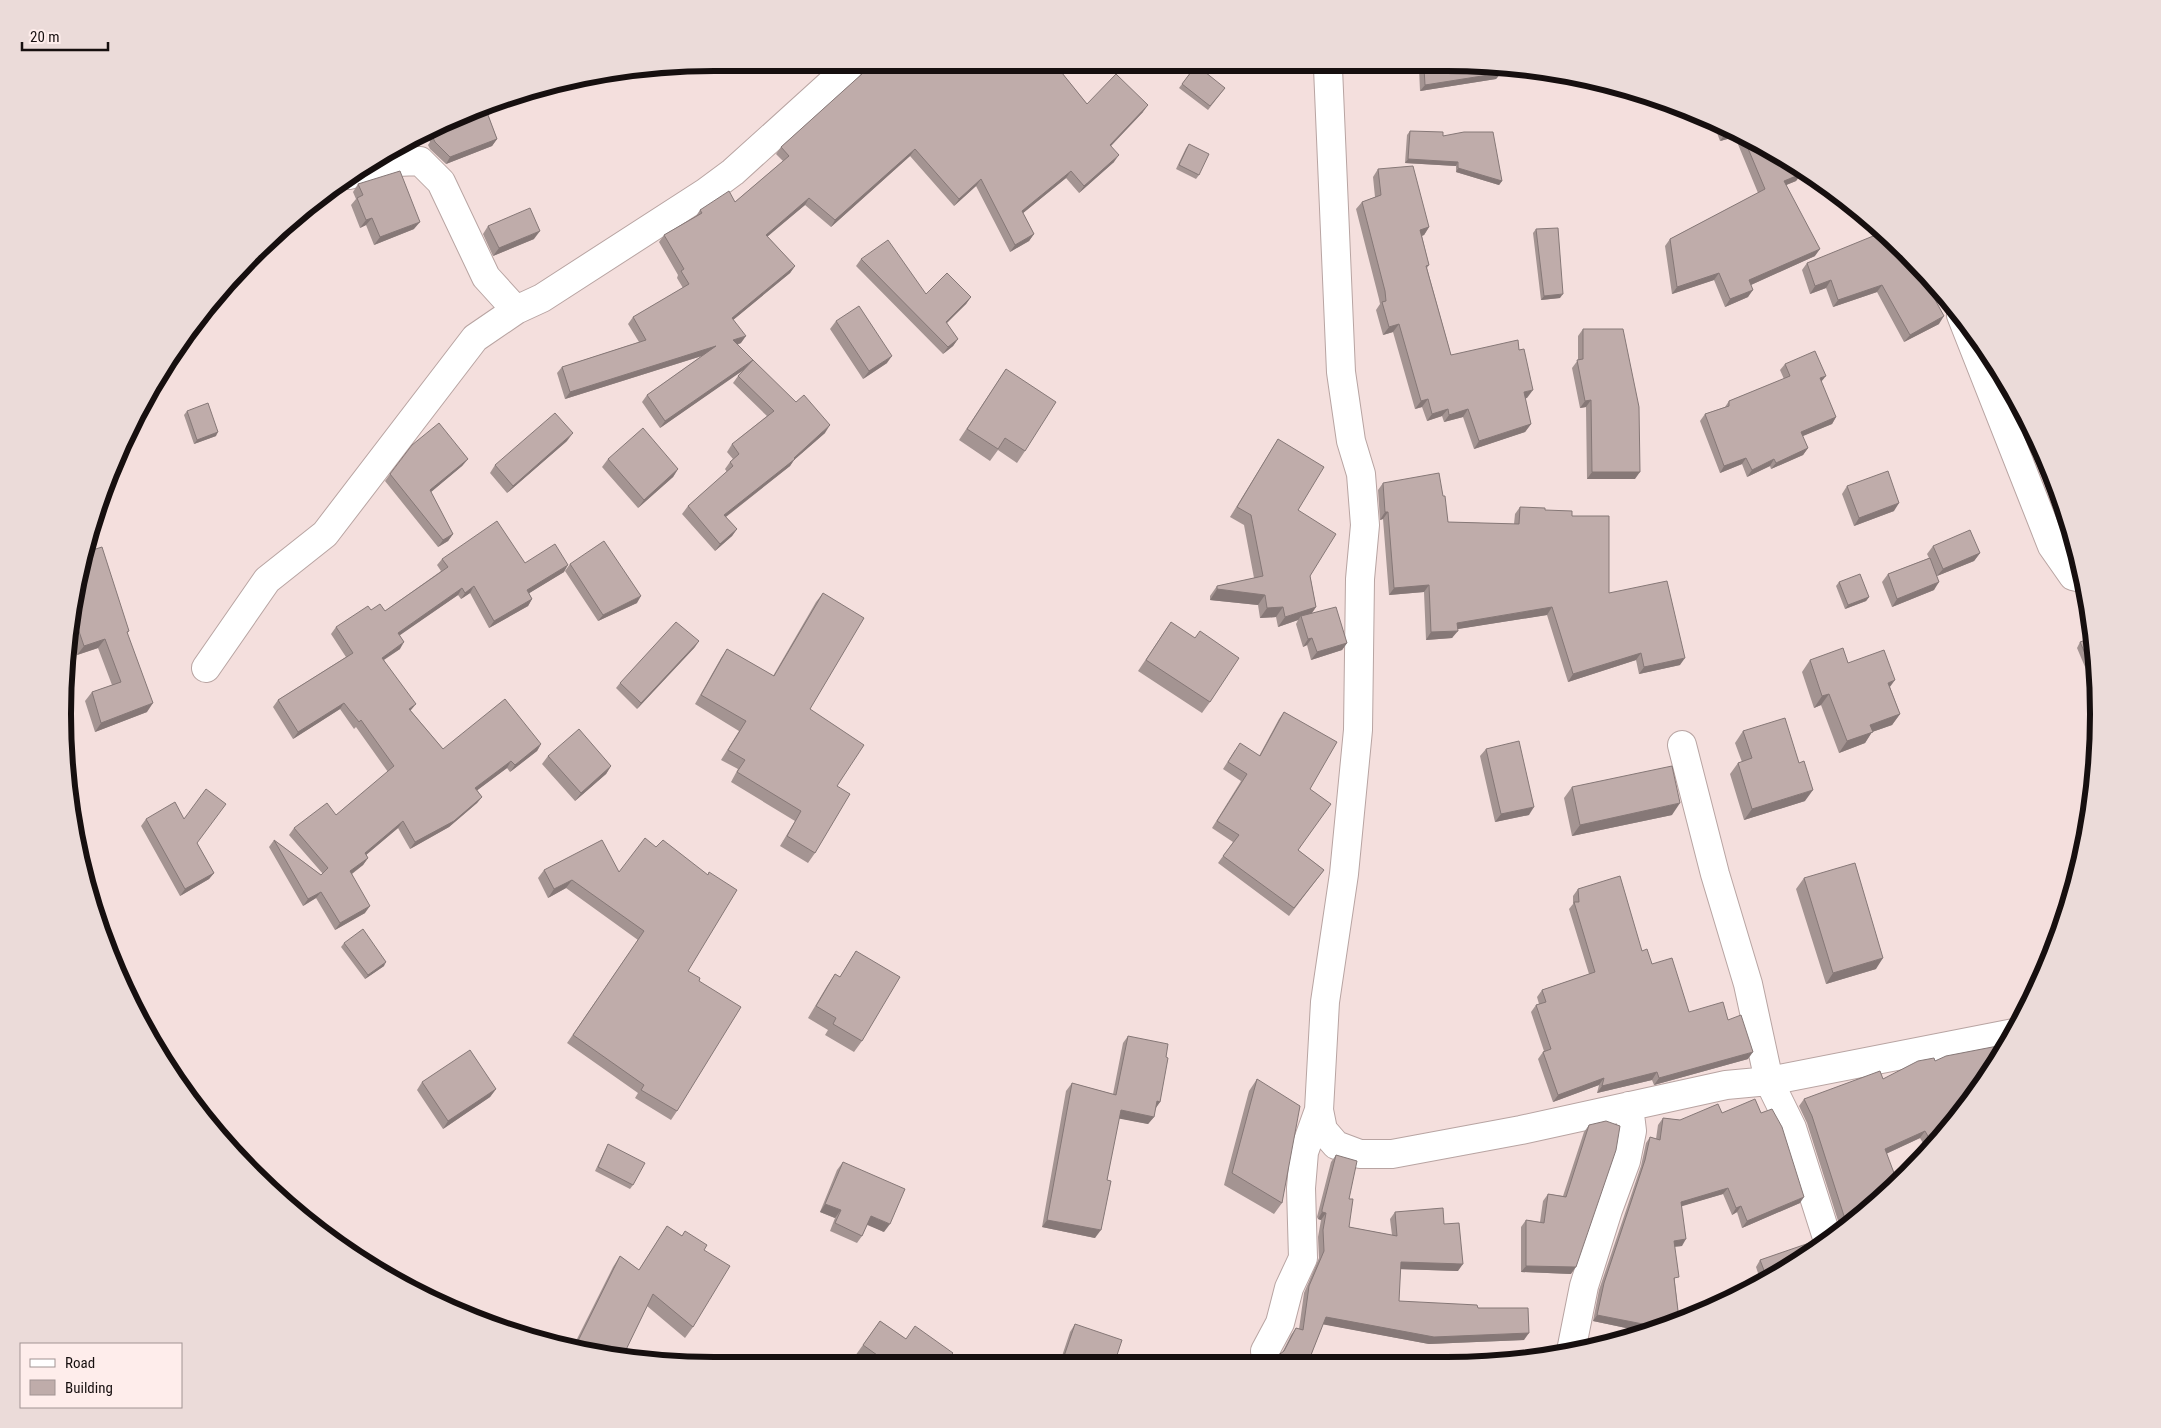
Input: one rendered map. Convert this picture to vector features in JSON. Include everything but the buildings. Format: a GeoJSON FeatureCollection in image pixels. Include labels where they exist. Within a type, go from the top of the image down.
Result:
{"type":"FeatureCollection","features":[{"type":"Feature","properties":{"kind":"street"},"geometry":{"type":"LineString","coordinates":[[206,668],[267,580],[325,534],[475,338],[516,310],[542,298],[706,192],[763,146],[845,71]]}},
{"type":"Feature","properties":{"kind":"street"},"geometry":{"type":"LineString","coordinates":[[1328,71],[1341,372],[1352,441],[1361,474],[1365,525],[1360,579],[1358,730],[1344,874],[1325,1002],[1319,1110],[1323,1130],[1336,1145],[1360,1154],[1392,1154],[1726,1085],[1769,1081],[2004,1035]]}},
{"type":"Feature","properties":{"kind":"street"},"geometry":{"type":"LineString","coordinates":[[377,167],[398,162],[420,162],[441,182],[486,277],[516,310]]}},
{"type":"Feature","properties":{"kind":"street"},"geometry":{"type":"LineString","coordinates":[[1973,346],[2052,546],[2074,576]]}},
{"type":"Feature","properties":{"kind":"street"},"geometry":{"type":"LineString","coordinates":[[1682,745],[1715,874],[1748,984],[1769,1081],[1792,1128],[1825,1233]]}},
{"type":"Feature","properties":{"kind":"street"},"geometry":{"type":"LineString","coordinates":[[1572,1344],[1584,1286],[1626,1161],[1632,1131],[1629,1106]]}},
{"type":"Feature","properties":{"kind":"street"},"geometry":{"type":"LineString","coordinates":[[1265,1351],[1280,1323],[1289,1288],[1303,1258],[1301,1188],[1304,1152],[1319,1110]]}}]}
